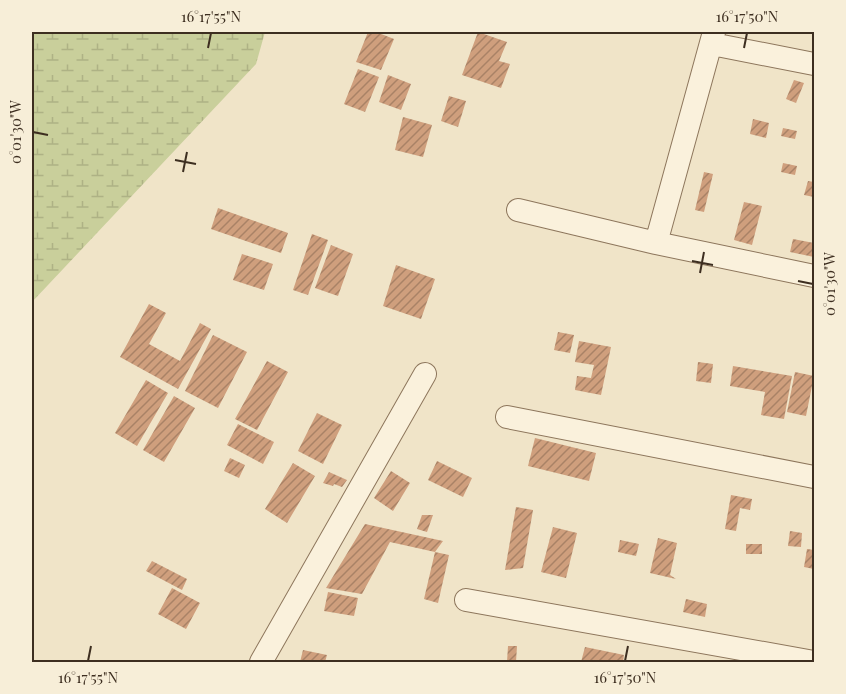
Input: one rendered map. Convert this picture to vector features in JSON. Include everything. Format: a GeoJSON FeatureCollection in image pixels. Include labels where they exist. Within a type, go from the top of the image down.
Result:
{"type":"FeatureCollection","features":[{"type":"Feature","properties":{"kind":"street"},"geometry":{"type":"LineString","coordinates":[[656,243],[713,38],[814,64]]}},
{"type":"Feature","properties":{"kind":"street"},"geometry":{"type":"LineString","coordinates":[[518,210],[656,243],[814,276]]}},
{"type":"Feature","properties":{"kind":"street"},"geometry":{"type":"LineString","coordinates":[[261,663],[425,374]]}},
{"type":"Feature","properties":{"kind":"street"},"geometry":{"type":"LineString","coordinates":[[507,417],[814,477]]}},
{"type":"Feature","properties":{"kind":"street"},"geometry":{"type":"LineString","coordinates":[[466,600],[814,662]]}},
{"type":"Feature","properties":{"kind":"green space"},"geometry":{"type":"Polygon","coordinates":[[[32,32],[265,32],[256,64],[32,302],[32,32]]]}},
{"type":"Feature","properties":{"kind":"building"},"geometry":{"type":"Polygon","coordinates":[[[368,32],[376,32],[394,39],[381,70],[356,62],[368,32]]]}},
{"type":"Feature","properties":{"kind":"building"},"geometry":{"type":"Polygon","coordinates":[[[478,32],[507,42],[499,61],[510,64],[501,88],[462,75],[478,32]]]}},
{"type":"Feature","properties":{"kind":"building"},"geometry":{"type":"Polygon","coordinates":[[[358,69],[379,77],[365,112],[344,104],[358,69]]]}},
{"type":"Feature","properties":{"kind":"building"},"geometry":{"type":"Polygon","coordinates":[[[388,75],[411,84],[401,110],[379,102],[388,75]]]}},
{"type":"Feature","properties":{"kind":"building"},"geometry":{"type":"Polygon","coordinates":[[[794,80],[804,83],[796,103],[786,99],[794,80]]]}},
{"type":"Feature","properties":{"kind":"building"},"geometry":{"type":"Polygon","coordinates":[[[449,96],[466,101],[458,127],[441,121],[449,96]]]}},
{"type":"Feature","properties":{"kind":"building"},"geometry":{"type":"Polygon","coordinates":[[[403,117],[432,125],[423,157],[395,150],[403,117]]]}},
{"type":"Feature","properties":{"kind":"building"},"geometry":{"type":"Polygon","coordinates":[[[753,119],[769,123],[766,138],[750,134],[753,119]]]}},
{"type":"Feature","properties":{"kind":"building"},"geometry":{"type":"Polygon","coordinates":[[[783,128],[797,131],[795,139],[781,136],[783,128]]]}},
{"type":"Feature","properties":{"kind":"building"},"geometry":{"type":"Polygon","coordinates":[[[783,163],[797,166],[795,175],[781,172],[783,163]]]}},
{"type":"Feature","properties":{"kind":"building"},"geometry":{"type":"Polygon","coordinates":[[[704,172],[713,174],[704,212],[695,210],[704,172]]]}},
{"type":"Feature","properties":{"kind":"building"},"geometry":{"type":"Polygon","coordinates":[[[808,181],[814,182],[814,197],[804,195],[808,181]]]}},
{"type":"Feature","properties":{"kind":"building"},"geometry":{"type":"Polygon","coordinates":[[[744,202],[762,206],[752,245],[734,240],[744,202]]]}},
{"type":"Feature","properties":{"kind":"building"},"geometry":{"type":"Polygon","coordinates":[[[218,208],[288,233],[281,253],[211,229],[218,208]]]}},
{"type":"Feature","properties":{"kind":"building"},"geometry":{"type":"Polygon","coordinates":[[[312,234],[328,240],[308,295],[293,290],[312,234]]]}},
{"type":"Feature","properties":{"kind":"building"},"geometry":{"type":"Polygon","coordinates":[[[793,239],[814,243],[814,257],[790,252],[793,239]]]}},
{"type":"Feature","properties":{"kind":"building"},"geometry":{"type":"Polygon","coordinates":[[[331,245],[353,254],[338,296],[315,288],[331,245]]]}},
{"type":"Feature","properties":{"kind":"building"},"geometry":{"type":"Polygon","coordinates":[[[242,254],[273,264],[264,290],[233,280],[242,254]]]}},
{"type":"Feature","properties":{"kind":"building"},"geometry":{"type":"Polygon","coordinates":[[[396,265],[435,279],[421,319],[383,306],[396,265]]]}},
{"type":"Feature","properties":{"kind":"building"},"geometry":{"type":"Polygon","coordinates":[[[149,304],[166,313],[149,344],[180,361],[200,323],[211,329],[178,389],[120,357],[149,304]]]}},
{"type":"Feature","properties":{"kind":"building"},"geometry":{"type":"Polygon","coordinates":[[[558,332],[574,335],[570,353],[554,350],[558,332]]]}},
{"type":"Feature","properties":{"kind":"building"},"geometry":{"type":"Polygon","coordinates":[[[213,335],[247,352],[218,408],[185,391],[213,335]]]}},
{"type":"Feature","properties":{"kind":"building"},"geometry":{"type":"Polygon","coordinates":[[[579,341],[611,347],[601,395],[575,390],[577,376],[591,378],[594,365],[575,362],[579,341]]]}},
{"type":"Feature","properties":{"kind":"building"},"geometry":{"type":"Polygon","coordinates":[[[267,361],[288,372],[257,430],[235,419],[267,361]]]}},
{"type":"Feature","properties":{"kind":"building"},"geometry":{"type":"Polygon","coordinates":[[[698,362],[713,364],[711,383],[696,381],[698,362]]]}},
{"type":"Feature","properties":{"kind":"building"},"geometry":{"type":"Polygon","coordinates":[[[733,366],[792,376],[784,419],[761,415],[765,392],[730,386],[733,366]]]}},
{"type":"Feature","properties":{"kind":"building"},"geometry":{"type":"Polygon","coordinates":[[[795,372],[814,376],[806,416],[787,412],[795,372]]]}},
{"type":"Feature","properties":{"kind":"building"},"geometry":{"type":"Polygon","coordinates":[[[146,380],[168,393],[137,446],[115,433],[146,380]]]}},
{"type":"Feature","properties":{"kind":"building"},"geometry":{"type":"Polygon","coordinates":[[[174,396],[195,408],[164,462],[143,450],[174,396]]]}},
{"type":"Feature","properties":{"kind":"building"},"geometry":{"type":"Polygon","coordinates":[[[317,413],[342,425],[323,464],[298,451],[317,413]]]}},
{"type":"Feature","properties":{"kind":"building"},"geometry":{"type":"Polygon","coordinates":[[[238,424],[274,442],[263,464],[227,445],[238,424]]]}},
{"type":"Feature","properties":{"kind":"building"},"geometry":{"type":"Polygon","coordinates":[[[535,438],[596,453],[589,481],[528,466],[535,438]]]}},
{"type":"Feature","properties":{"kind":"building"},"geometry":{"type":"Polygon","coordinates":[[[230,458],[245,465],[239,478],[224,471],[230,458]]]}},
{"type":"Feature","properties":{"kind":"building"},"geometry":{"type":"Polygon","coordinates":[[[437,461],[472,478],[463,497],[428,480],[437,461]]]}},
{"type":"Feature","properties":{"kind":"building"},"geometry":{"type":"Polygon","coordinates":[[[293,463],[315,476],[287,523],[265,509],[293,463]]]}},
{"type":"Feature","properties":{"kind":"building"},"geometry":{"type":"Polygon","coordinates":[[[391,471],[410,483],[393,511],[374,498],[391,471]]]}},
{"type":"Feature","properties":{"kind":"building"},"geometry":{"type":"Polygon","coordinates":[[[329,472],[347,480],[342,487],[323,483],[329,472]]]}},
{"type":"Feature","properties":{"kind":"building"},"geometry":{"type":"Polygon","coordinates":[[[731,495],[752,499],[750,510],[740,508],[736,531],[725,529],[731,495]]]}},
{"type":"Feature","properties":{"kind":"building"},"geometry":{"type":"Polygon","coordinates":[[[516,507],[533,510],[523,568],[505,570],[516,507]]]}},
{"type":"Feature","properties":{"kind":"building"},"geometry":{"type":"Polygon","coordinates":[[[422,515],[433,515],[427,532],[417,529],[422,515]]]}},
{"type":"Feature","properties":{"kind":"building"},"geometry":{"type":"Polygon","coordinates":[[[365,524],[443,541],[435,552],[390,542],[362,594],[326,588],[365,524]]]}},
{"type":"Feature","properties":{"kind":"building"},"geometry":{"type":"Polygon","coordinates":[[[553,527],[577,533],[566,578],[541,572],[553,527]]]}},
{"type":"Feature","properties":{"kind":"building"},"geometry":{"type":"Polygon","coordinates":[[[790,531],[802,533],[801,547],[788,546],[790,531]]]}},
{"type":"Feature","properties":{"kind":"building"},"geometry":{"type":"Polygon","coordinates":[[[658,538],[677,543],[670,575],[676,579],[650,573],[658,538]]]}},
{"type":"Feature","properties":{"kind":"building"},"geometry":{"type":"Polygon","coordinates":[[[620,540],[639,544],[636,556],[618,552],[620,540]]]}},
{"type":"Feature","properties":{"kind":"building"},"geometry":{"type":"Polygon","coordinates":[[[746,544],[762,544],[762,554],[746,554],[746,544]]]}},
{"type":"Feature","properties":{"kind":"building"},"geometry":{"type":"Polygon","coordinates":[[[807,549],[814,550],[814,569],[804,567],[807,549]]]}},
{"type":"Feature","properties":{"kind":"building"},"geometry":{"type":"Polygon","coordinates":[[[435,552],[449,555],[438,603],[424,599],[435,552]]]}},
{"type":"Feature","properties":{"kind":"building"},"geometry":{"type":"Polygon","coordinates":[[[152,561],[187,579],[182,590],[146,571],[152,561]]]}},
{"type":"Feature","properties":{"kind":"building"},"geometry":{"type":"Polygon","coordinates":[[[172,588],[200,603],[186,629],[158,614],[172,588]]]}},
{"type":"Feature","properties":{"kind":"building"},"geometry":{"type":"Polygon","coordinates":[[[328,592],[358,598],[354,616],[324,611],[328,592]]]}},
{"type":"Feature","properties":{"kind":"building"},"geometry":{"type":"Polygon","coordinates":[[[686,599],[707,604],[705,617],[683,612],[686,599]]]}},
{"type":"Feature","properties":{"kind":"building"},"geometry":{"type":"Polygon","coordinates":[[[508,646],[517,646],[516,662],[507,662],[508,646]]]}},
{"type":"Feature","properties":{"kind":"building"},"geometry":{"type":"Polygon","coordinates":[[[585,647],[624,655],[623,662],[581,662],[585,647]]]}},
{"type":"Feature","properties":{"kind":"building"},"geometry":{"type":"Polygon","coordinates":[[[303,650],[327,655],[325,662],[300,662],[303,650]]]}}]}
